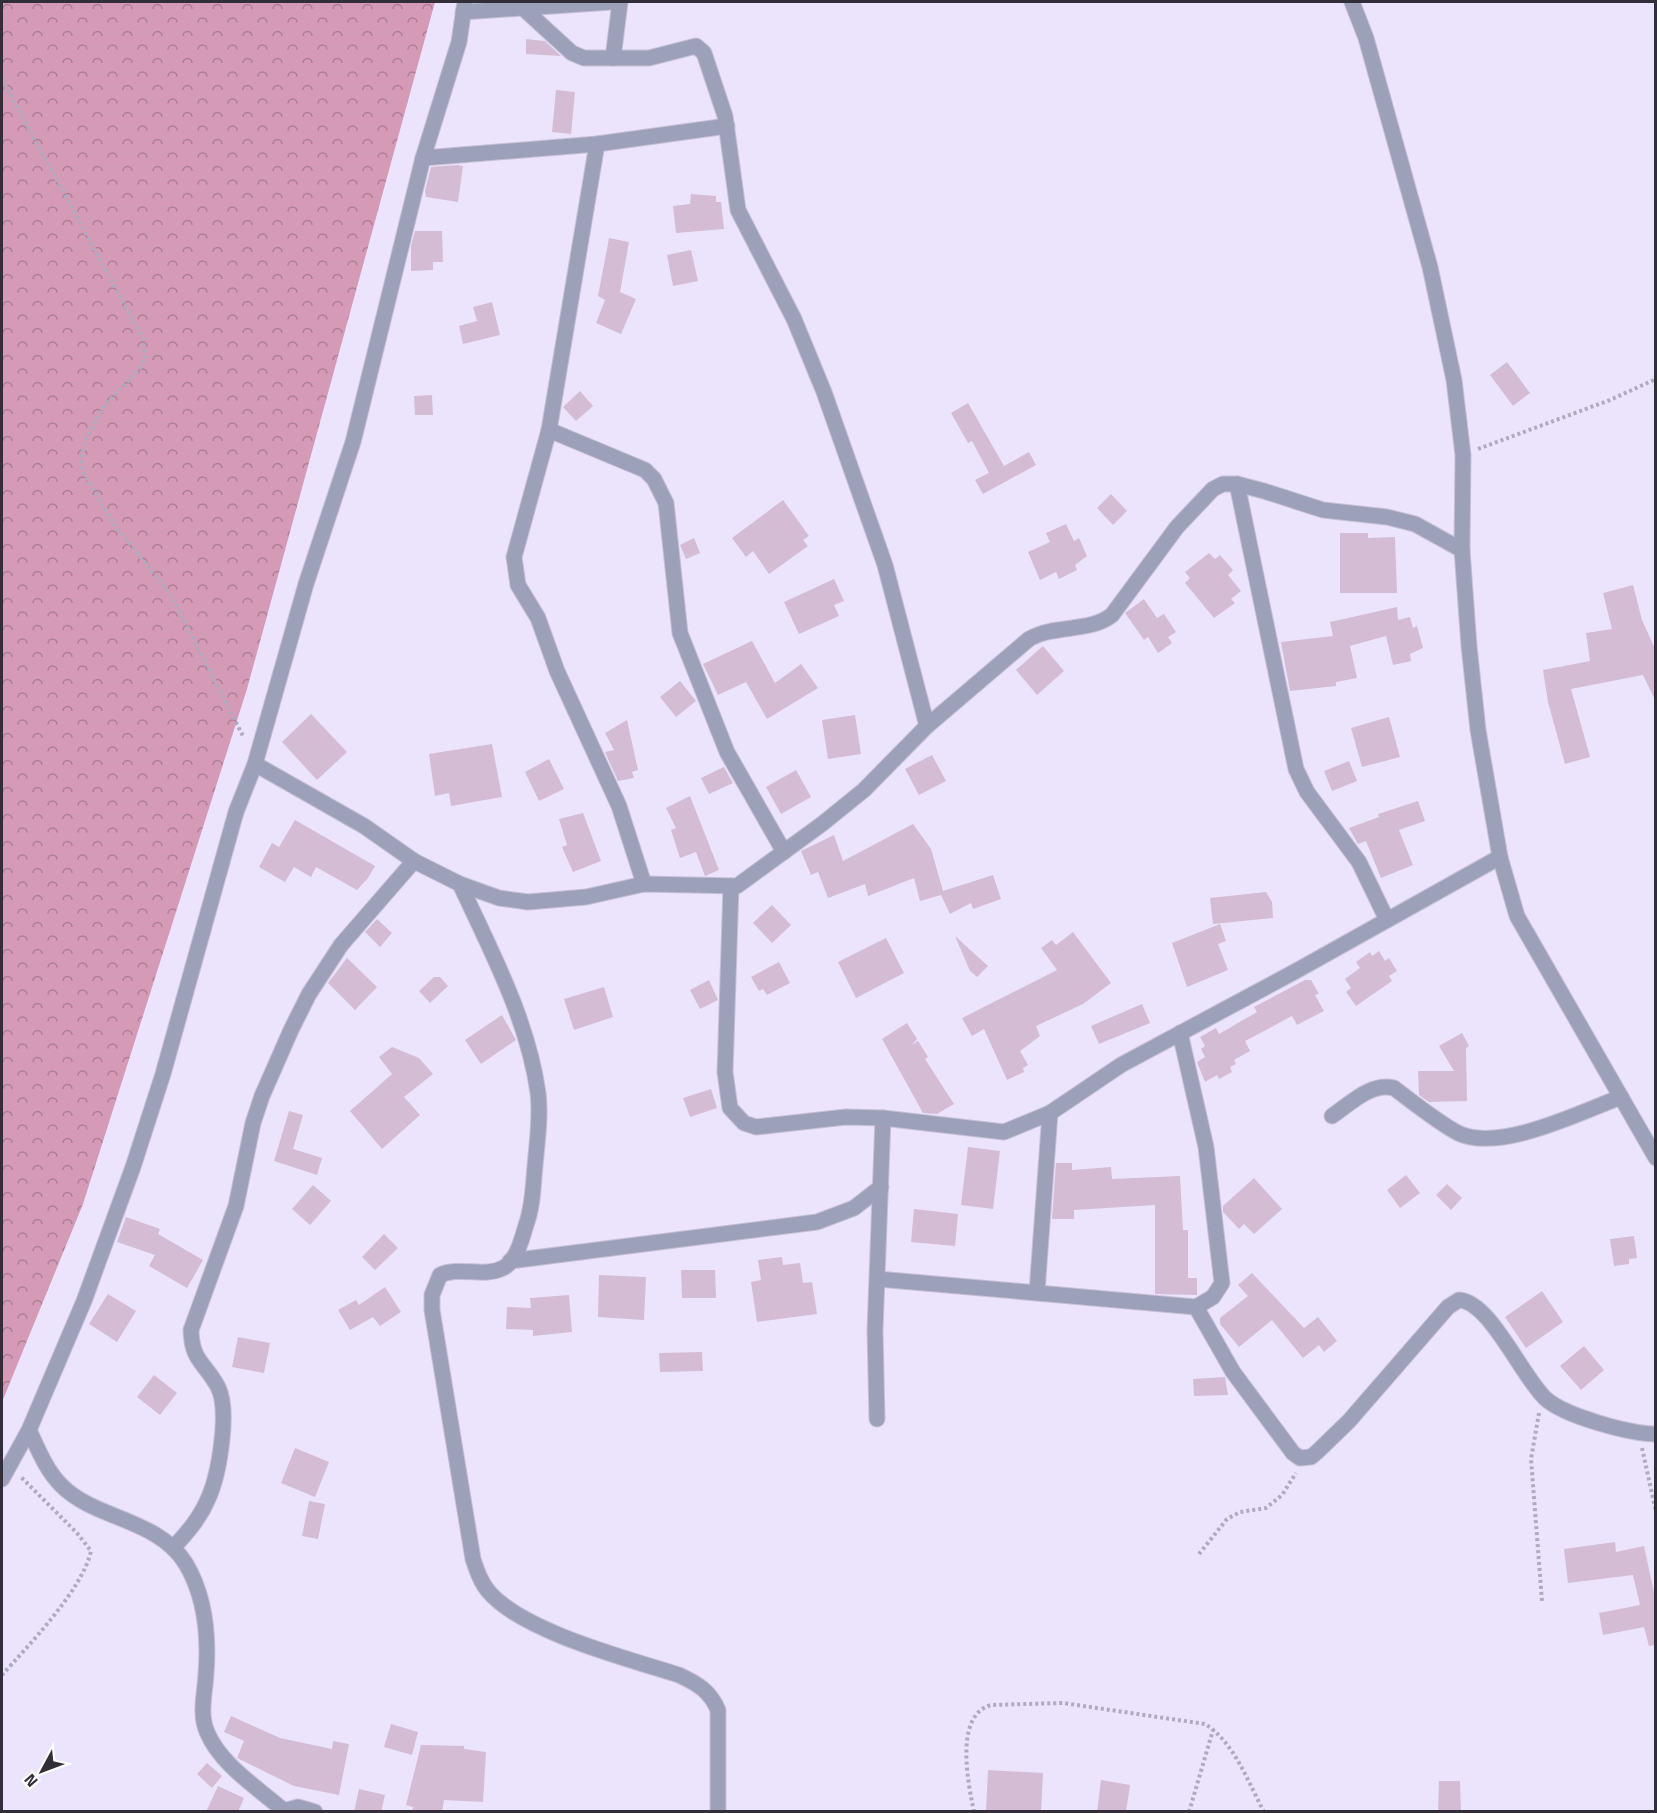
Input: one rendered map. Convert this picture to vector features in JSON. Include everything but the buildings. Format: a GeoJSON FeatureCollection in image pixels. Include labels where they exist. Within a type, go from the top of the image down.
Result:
{"type":"FeatureCollection","features":[{"type":"Feature","properties":{"kind":"street"},"geometry":{"type":"LineString","coordinates":[[6,1472],[29,1430],[84,1301],[133,1167],[189,986],[236,812],[255,764],[306,584],[353,442],[423,158],[459,42],[464,7],[524,9],[612,2]]}},
{"type":"Feature","properties":{"kind":"street"},"geometry":{"type":"LineString","coordinates":[[612,58],[620,2]]}},
{"type":"Feature","properties":{"kind":"street"},"geometry":{"type":"LineString","coordinates":[[1352,2],[1366,38],[1430,267],[1454,380],[1463,455],[1462,550],[1478,730],[1500,857],[1516,916],[1656,1158]]}},
{"type":"Feature","properties":{"kind":"street"},"geometry":{"type":"LineString","coordinates":[[524,9],[572,53],[584,58],[649,58],[699,46],[704,52],[727,126],[738,210],[794,319],[824,392],[885,565],[927,726]]}},
{"type":"Feature","properties":{"kind":"street"},"geometry":{"type":"LineString","coordinates":[[423,158],[597,144],[727,126]]}},
{"type":"Feature","properties":{"kind":"street"},"geometry":{"type":"LineString","coordinates":[[597,144],[549,430],[516,543],[516,574],[518,585],[538,618],[557,671],[619,806],[644,884]]}},
{"type":"Feature","properties":{"kind":"street"},"geometry":{"type":"LineString","coordinates":[[549,430],[645,470],[654,479],[667,510],[680,633],[727,752],[784,852]]}},
{"type":"Feature","properties":{"kind":"street"},"geometry":{"type":"LineString","coordinates":[[255,764],[364,826],[414,861],[460,884],[499,898],[528,902],[595,896],[644,884],[731,886],[741,884],[864,790],[927,726],[1029,639],[1042,632],[1105,621],[1112,615],[1151,560],[1200,502],[1218,486],[1237,484],[1323,510],[1387,517],[1415,524],[1462,550]]}},
{"type":"Feature","properties":{"kind":"street"},"geometry":{"type":"LineString","coordinates":[[1237,484],[1296,769],[1307,792],[1359,862],[1387,920]]}},
{"type":"Feature","properties":{"kind":"street"},"geometry":{"type":"LineString","coordinates":[[731,886],[726,1072],[730,1108],[744,1123],[756,1127],[780,1126],[819,1119],[883,1118],[995,1132],[1014,1129],[1050,1113],[1121,1065],[1500,857]]}},
{"type":"Feature","properties":{"kind":"street"},"geometry":{"type":"LineString","coordinates":[[173,1548],[196,1521],[215,1480],[224,1409],[218,1388],[192,1350],[191,1330],[236,1206],[253,1123],[262,1096],[309,994],[355,927],[414,861]]}},
{"type":"Feature","properties":{"kind":"street"},"geometry":{"type":"LineString","coordinates":[[460,884],[517,1014],[531,1059],[538,1095],[538,1127],[532,1201],[524,1231],[510,1261],[503,1268],[490,1271],[452,1269],[440,1275],[432,1295],[432,1310],[473,1560],[485,1587],[506,1608],[552,1632],[679,1675],[712,1695],[718,1710],[718,1812]]}},
{"type":"Feature","properties":{"kind":"street"},"geometry":{"type":"LineString","coordinates":[[878,1279],[1196,1307],[1213,1297],[1222,1283],[1206,1147],[1180,1033]]}},
{"type":"Feature","properties":{"kind":"street"},"geometry":{"type":"LineString","coordinates":[[1332,1116],[1375,1088],[1384,1085],[1394,1088],[1459,1133],[1479,1137],[1497,1137],[1525,1131],[1621,1097]]}},
{"type":"Feature","properties":{"kind":"street"},"geometry":{"type":"LineString","coordinates":[[1037,1292],[1050,1113]]}},
{"type":"Feature","properties":{"kind":"street"},"geometry":{"type":"LineString","coordinates":[[877,1419],[883,1118]]}},
{"type":"Feature","properties":{"kind":"street"},"geometry":{"type":"LineString","coordinates":[[510,1261],[817,1222],[854,1208],[881,1187]]}},
{"type":"Feature","properties":{"kind":"street"},"geometry":{"type":"LineString","coordinates":[[1196,1307],[1233,1372],[1293,1453],[1300,1458],[1311,1457],[1341,1429],[1409,1349],[1448,1307],[1460,1300],[1473,1304],[1487,1319],[1542,1395],[1560,1407],[1648,1434]]}},
{"type":"Feature","properties":{"kind":"street"},"geometry":{"type":"LineString","coordinates":[[29,1430],[46,1466],[61,1486],[77,1497],[151,1532],[173,1548],[197,1585],[207,1629],[202,1704],[206,1731],[216,1749],[282,1811],[298,1807],[315,1812]]}},
{"type":"Feature","properties":{"kind":"path"},"geometry":{"type":"LineString","coordinates":[[2,79],[143,339],[144,358],[140,368],[104,406],[86,439],[81,459],[83,472],[114,524],[171,595],[243,735],[255,764]]}},
{"type":"Feature","properties":{"kind":"path"},"geometry":{"type":"LineString","coordinates":[[1463,455],[1610,400],[1656,379]]}},
{"type":"Feature","properties":{"kind":"path"},"geometry":{"type":"LineString","coordinates":[[1542,1395],[1531,1459],[1542,1601]]}},
{"type":"Feature","properties":{"kind":"path"},"geometry":{"type":"LineString","coordinates":[[1648,1434],[1656,1512]]}},
{"type":"Feature","properties":{"kind":"path"},"geometry":{"type":"LineString","coordinates":[[1198,1554],[1234,1514],[1266,1508],[1282,1495],[1290,1485],[1300,1458]]}},
{"type":"Feature","properties":{"kind":"path"},"geometry":{"type":"LineString","coordinates":[[2,1675],[75,1585],[88,1565],[91,1551],[77,1533],[6,1472]]}},
{"type":"Feature","properties":{"kind":"path"},"geometry":{"type":"LineString","coordinates":[[974,1812],[969,1786],[966,1743],[971,1719],[980,1708],[991,1705],[1063,1704],[1205,1724],[1214,1729],[1230,1748],[1264,1812]]}},
{"type":"Feature","properties":{"kind":"path"},"geometry":{"type":"LineString","coordinates":[[1189,1812],[1214,1729]]}},
{"type":"Feature","properties":{"kind":"green space"},"geometry":{"type":"Polygon","coordinates":[[[2,2],[435,2],[247,689],[83,1204],[2,1402],[2,2]]]}}]}
